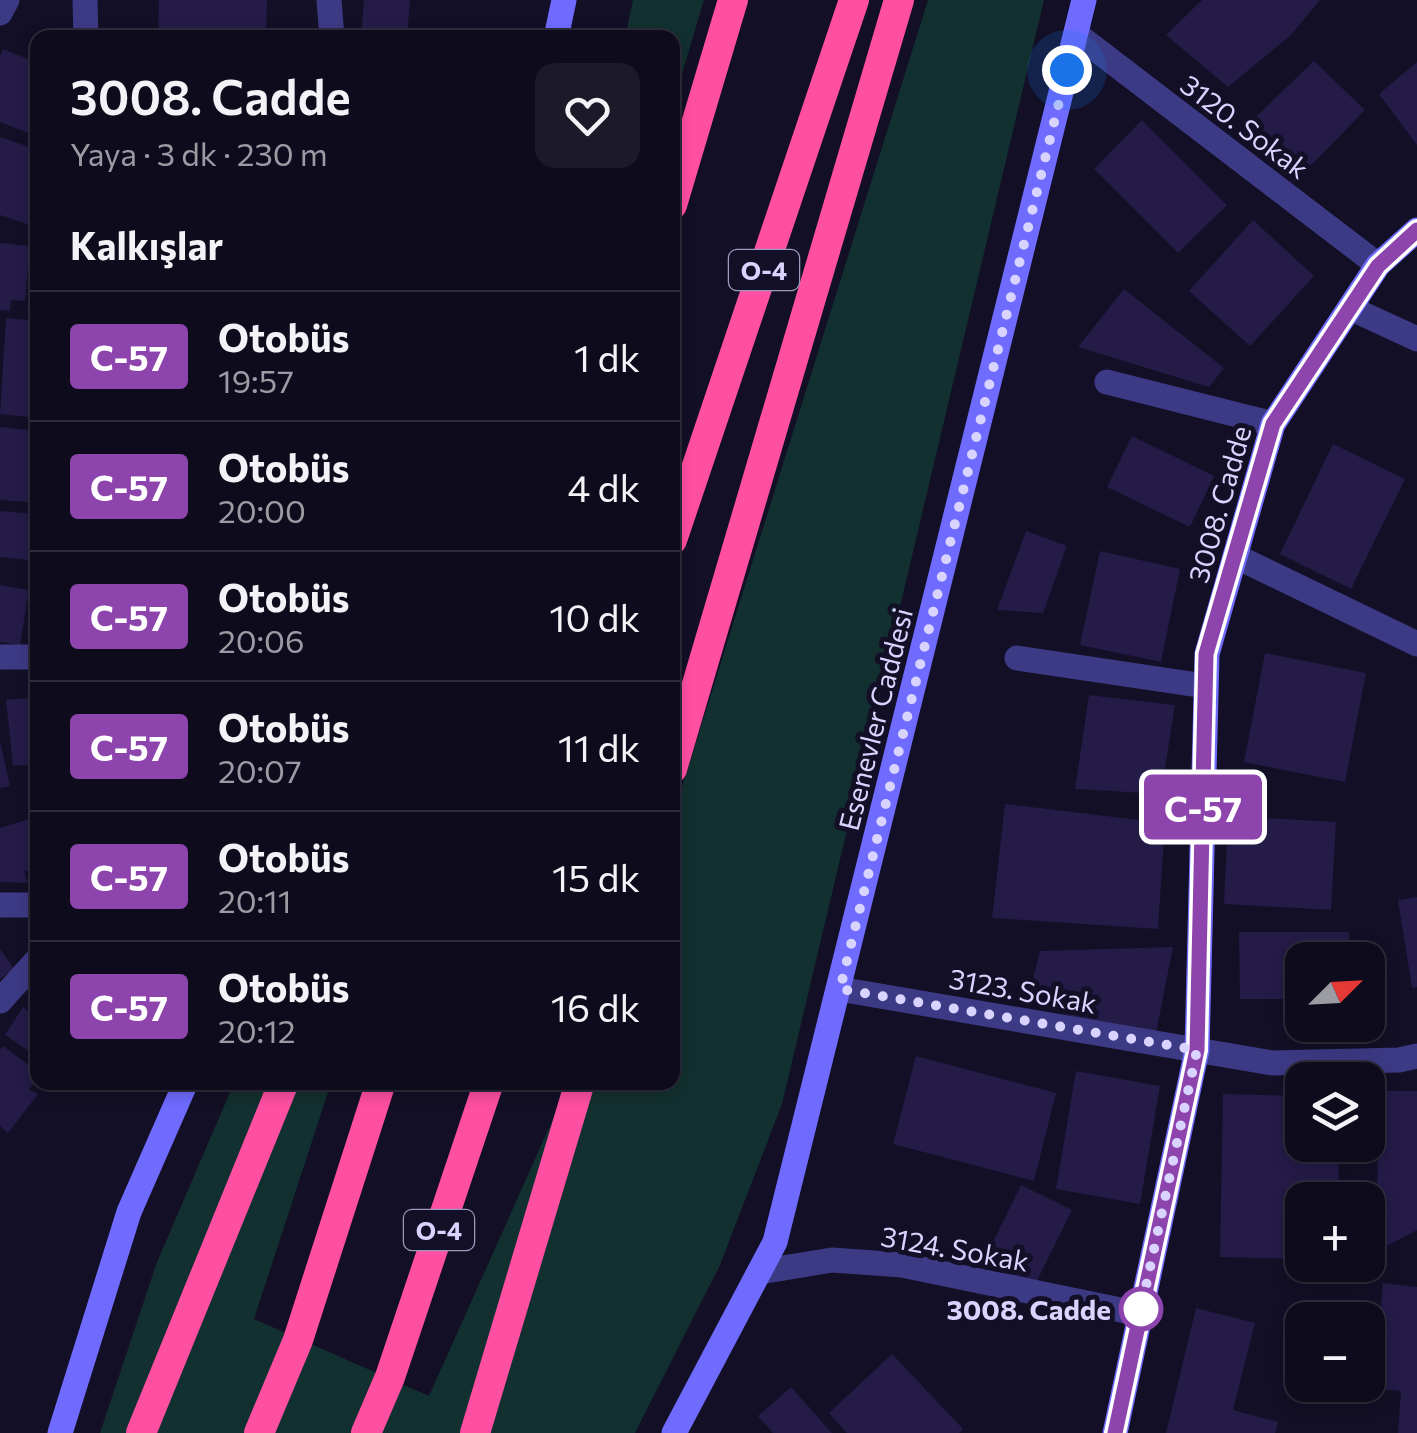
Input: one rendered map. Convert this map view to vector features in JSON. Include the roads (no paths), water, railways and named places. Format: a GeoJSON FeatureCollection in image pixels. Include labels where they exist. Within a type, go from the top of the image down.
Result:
{"type":"FeatureCollection","features":[{"type":"Feature","properties":{"kind":"highway"},"geometry":{"type":"LineString","coordinates":[[680,179],[734,0]]}},
{"type":"Feature","properties":{"kind":"highway","name":"O-4"},"geometry":{"type":"LineString","coordinates":[[680,516],[854,0]]}},
{"type":"Feature","properties":{"kind":"highway"},"geometry":{"type":"LineString","coordinates":[[680,742],[900,0]]}},
{"type":"Feature","properties":{"kind":"highway"},"geometry":{"type":"LineString","coordinates":[[141,1433],[281,1090]]}},
{"type":"Feature","properties":{"kind":"highway"},"geometry":{"type":"LineString","coordinates":[[259,1433],[298,1340],[378,1090]]}},
{"type":"Feature","properties":{"kind":"highway","name":"O-4"},"geometry":{"type":"LineString","coordinates":[[366,1433],[390,1377],[486,1090]]}},
{"type":"Feature","properties":{"kind":"highway"},"geometry":{"type":"LineString","coordinates":[[478,1426],[578,1090]]}},
{"type":"Feature","properties":{"kind":"main road"},"geometry":{"type":"LineString","coordinates":[[558,30],[564,0]]}},
{"type":"Feature","properties":{"kind":"main road","name":"Esenevler Caddesi"},"geometry":{"type":"LineString","coordinates":[[674,1433],[774,1242],[1084,0]]}},
{"type":"Feature","properties":{"kind":"main road","name":"3008. Cadde"},"geometry":{"type":"LineString","coordinates":[[1115,1433],[1197,1050],[1206,654],[1273,424],[1378,266],[1417,230]]}},
{"type":"Feature","properties":{"kind":"main road"},"geometry":{"type":"LineString","coordinates":[[60,1433],[129,1212],[182,1090]]}},
{"type":"Feature","properties":{"kind":"street"},"geometry":{"type":"LineString","coordinates":[[0,13],[7,0]]}},
{"type":"Feature","properties":{"kind":"street"},"geometry":{"type":"LineString","coordinates":[[85,0],[86,30]]}},
{"type":"Feature","properties":{"kind":"street"},"geometry":{"type":"LineString","coordinates":[[330,0],[332,30]]}},
{"type":"Feature","properties":{"kind":"street","name":"3120. Sokak"},"geometry":{"type":"LineString","coordinates":[[1076,34],[1378,266]]}},
{"type":"Feature","properties":{"kind":"street"},"geometry":{"type":"LineString","coordinates":[[1350,308],[1417,339]]}},
{"type":"Feature","properties":{"kind":"street"},"geometry":{"type":"LineString","coordinates":[[1107,382],[1273,424]]}},
{"type":"Feature","properties":{"kind":"street"},"geometry":{"type":"LineString","coordinates":[[1235,556],[1417,644]]}},
{"type":"Feature","properties":{"kind":"street"},"geometry":{"type":"LineString","coordinates":[[0,657],[30,657]]}},
{"type":"Feature","properties":{"kind":"street"},"geometry":{"type":"LineString","coordinates":[[1017,658],[1205,686]]}},
{"type":"Feature","properties":{"kind":"street"},"geometry":{"type":"LineString","coordinates":[[0,905],[30,905]]}},
{"type":"Feature","properties":{"kind":"street"},"geometry":{"type":"LineString","coordinates":[[0,1000],[30,968]]}},
{"type":"Feature","properties":{"kind":"street","name":"3123. Sokak"},"geometry":{"type":"LineString","coordinates":[[840,989],[1272,1062],[1399,1060],[1417,1056]]}},
{"type":"Feature","properties":{"kind":"street","name":"3124. Sokak"},"geometry":{"type":"LineString","coordinates":[[759,1272],[832,1260],[902,1265],[1140,1314]]}},
{"type":"Feature","properties":{"kind":"place","name":"3008. Cadde"},"geometry":{"type":"Point","coordinates":[1141,1309]}}]}
